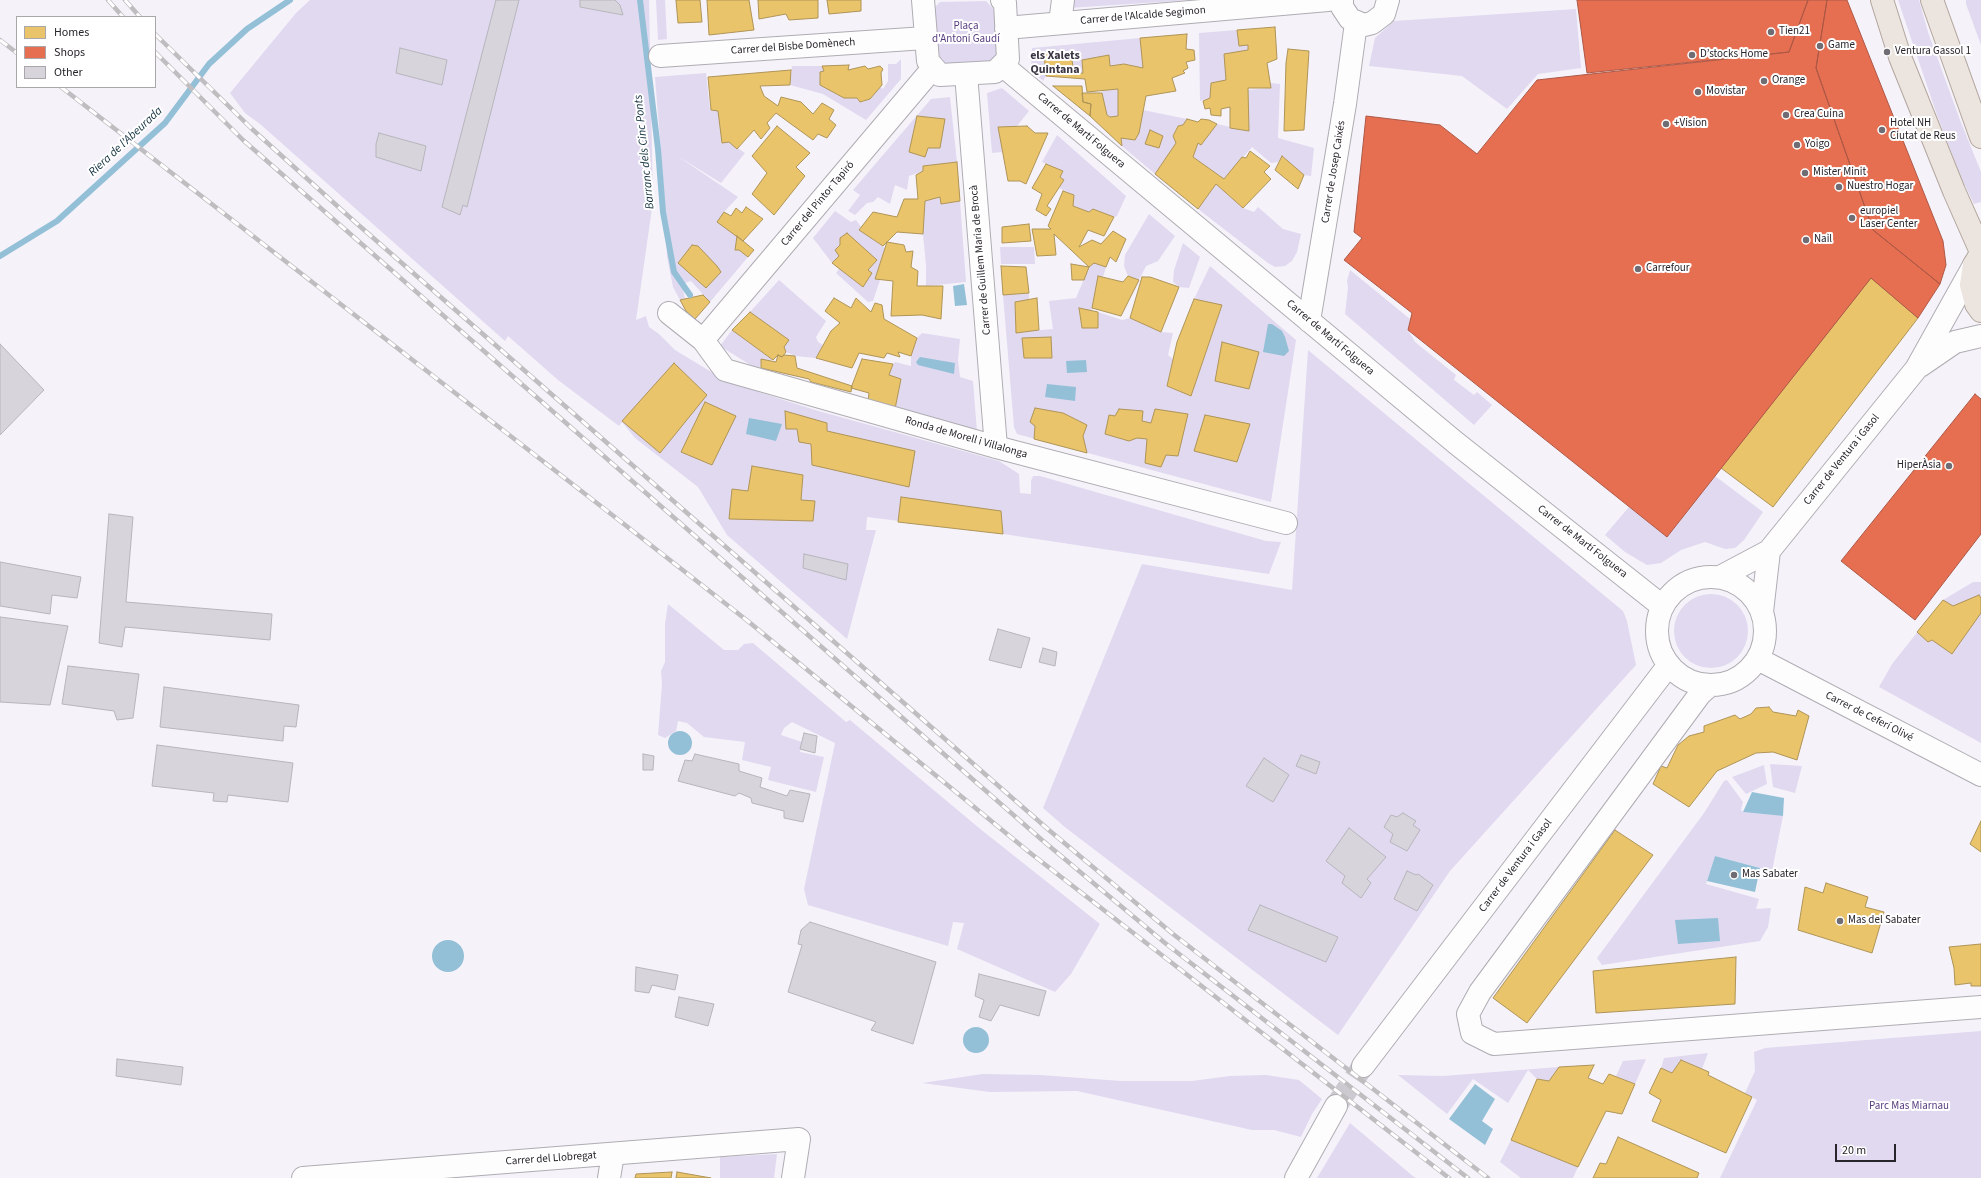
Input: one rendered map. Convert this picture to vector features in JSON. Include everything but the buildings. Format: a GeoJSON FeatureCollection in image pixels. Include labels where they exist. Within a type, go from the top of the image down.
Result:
{"type":"FeatureCollection","features":[{"type":"Feature","properties":{"kind":"main road"},"geometry":{"type":"LineString","coordinates":[[1882,0],[1900,57],[1979,257],[1971,285],[1976,304],[1981,311]]}},
{"type":"Feature","properties":{"kind":"main road"},"geometry":{"type":"LineString","coordinates":[[1932,0],[1981,137]]}},
{"type":"Feature","properties":{"kind":"street"},"geometry":{"type":"LineString","coordinates":[[923,0],[928,61],[940,75],[995,72],[1008,59],[1005,3],[1002,0]]}},
{"type":"Feature","properties":{"kind":"street"},"geometry":{"type":"LineString","coordinates":[[1060,23],[1063,0]]}},
{"type":"Feature","properties":{"kind":"street","name":"Carrer de l'Alcalde Segimon"},"geometry":{"type":"LineString","coordinates":[[1006,28],[1328,0]]}},
{"type":"Feature","properties":{"kind":"street"},"geometry":{"type":"LineString","coordinates":[[1342,0],[1345,14],[1356,23],[1364,25],[1378,20],[1384,14],[1388,0]]}},
{"type":"Feature","properties":{"kind":"street","name":"Carrer de Josep Caixés"},"geometry":{"type":"LineString","coordinates":[[1309,321],[1345,104],[1356,23]]}},
{"type":"Feature","properties":{"kind":"street","name":"Carrer del Bisbe Domènech"},"geometry":{"type":"LineString","coordinates":[[660,56],[925,38]]}},
{"type":"Feature","properties":{"kind":"street","name":"Carrer de Martí Folguera"},"geometry":{"type":"LineString","coordinates":[[1002,65],[1456,443],[1662,606]]}},
{"type":"Feature","properties":{"kind":"street","name":"Carrer del Pintor Tapiró"},"geometry":{"type":"LineString","coordinates":[[703,340],[933,68]]}},
{"type":"Feature","properties":{"kind":"street","name":"Carrer de Guillem Maria de Brocà"},"geometry":{"type":"LineString","coordinates":[[966,74],[996,447]]}},
{"type":"Feature","properties":{"kind":"street","name":"Carrer de Ventura i Gasol"},"geometry":{"type":"LineString","coordinates":[[1720,577],[1769,551],[1916,369],[1979,257]]}},
{"type":"Feature","properties":{"kind":"street","name":"Ronda de Morell i Villalonga"},"geometry":{"type":"LineString","coordinates":[[669,313],[703,340],[725,370],[996,447],[1286,523]]}},
{"type":"Feature","properties":{"kind":"street","name":"Carrer de Ventura i Gasol"},"geometry":{"type":"LineString","coordinates":[[1916,369],[1955,342],[1981,336]]}},
{"type":"Feature","properties":{"kind":"street"},"geometry":{"type":"LineString","coordinates":[[1762,612],[1752,595],[1738,584],[1720,577],[1698,578],[1681,585],[1666,599],[1658,616],[1656,636],[1661,655],[1668,666],[1683,679],[1709,686],[1728,684],[1746,674],[1758,660],[1764,643],[1765,630],[1762,612],[1769,551]]}},
{"type":"Feature","properties":{"kind":"street","name":"Carrer de Ceferí Olivé"},"geometry":{"type":"LineString","coordinates":[[1758,660],[1981,775]]}},
{"type":"Feature","properties":{"kind":"street","name":"Carrer de Ventura i Gasol"},"geometry":{"type":"LineString","coordinates":[[1364,1066],[1668,666]]}},
{"type":"Feature","properties":{"kind":"street"},"geometry":{"type":"LineString","coordinates":[[1709,686],[1700,694],[1480,992],[1468,1014],[1472,1033],[1494,1044],[1981,1007]]}},
{"type":"Feature","properties":{"kind":"street"},"geometry":{"type":"LineString","coordinates":[[1296,1178],[1336,1106]]}},
{"type":"Feature","properties":{"kind":"street","name":"Carrer del Llobregat"},"geometry":{"type":"LineString","coordinates":[[304,1178],[422,1173],[613,1154],[799,1139],[793,1178]]}},
{"type":"Feature","properties":{"kind":"street"},"geometry":{"type":"LineString","coordinates":[[610,1178],[613,1154]]}},
{"type":"Feature","properties":{"kind":"green space"},"geometry":{"type":"Polygon","coordinates":[[[310,0],[580,0],[580,7],[622,15],[620,5],[615,0],[649,0],[653,201],[636,320],[646,316],[649,327],[659,334],[675,350],[718,376],[740,386],[815,410],[999,461],[1019,474],[1020,493],[1031,494],[1031,481],[1033,476],[1040,476],[1266,541],[1281,542],[1269,574],[1003,534],[867,517],[866,530],[876,530],[847,639],[727,535],[698,487],[635,438],[622,422],[619,426],[558,380],[508,336],[505,341],[260,124],[245,113],[230,93],[296,13],[310,0]]]}},
{"type":"Feature","properties":{"kind":"green space"},"geometry":{"type":"Polygon","coordinates":[[[656,0],[665,0],[667,39],[658,40],[656,0]]]}},
{"type":"Feature","properties":{"kind":"green space"},"geometry":{"type":"Polygon","coordinates":[[[1070,0],[1190,0],[1069,8],[1070,0]]]}},
{"type":"Feature","properties":{"kind":"green space"},"geometry":{"type":"Polygon","coordinates":[[[1898,0],[1919,0],[1928,32],[1960,120],[1981,172],[1981,202],[1974,204],[1961,177],[1937,115],[1898,0]]]}},
{"type":"Feature","properties":{"kind":"green space"},"geometry":{"type":"Polygon","coordinates":[[[1966,0],[1981,0],[1981,45],[1966,4],[1966,0]]]}},
{"type":"Feature","properties":{"kind":"green space","name":"Plaça d'Antoni Gaudí"},"geometry":{"type":"Polygon","coordinates":[[[986,1],[996,12],[998,54],[988,64],[946,66],[937,56],[932,10],[940,2],[986,1]]]}},
{"type":"Feature","properties":{"kind":"green space"},"geometry":{"type":"Polygon","coordinates":[[[1576,9],[1581,68],[1538,74],[1507,109],[1462,76],[1369,66],[1375,38],[1394,21],[1576,9]]]}},
{"type":"Feature","properties":{"kind":"green space"},"geometry":{"type":"Polygon","coordinates":[[[1237,30],[1239,45],[1248,45],[1248,50],[1226,80],[1211,83],[1210,98],[1200,101],[1199,33],[1237,30]]]}},
{"type":"Feature","properties":{"kind":"green space"},"geometry":{"type":"Polygon","coordinates":[[[1140,38],[1143,68],[1124,64],[1110,66],[1109,55],[1082,60],[1083,73],[1074,74],[1071,53],[1044,54],[1046,76],[1043,81],[1031,70],[1032,48],[1140,38]]]}},
{"type":"Feature","properties":{"kind":"green space"},"geometry":{"type":"Polygon","coordinates":[[[901,59],[901,79],[866,120],[823,94],[790,85],[792,66],[822,66],[824,71],[820,72],[821,85],[844,98],[857,98],[861,102],[870,99],[880,87],[883,89],[888,81],[888,64],[896,64],[901,59]]]}},
{"type":"Feature","properties":{"kind":"green space"},"geometry":{"type":"Polygon","coordinates":[[[706,73],[710,110],[718,111],[729,142],[745,153],[721,183],[676,155],[738,197],[724,212],[737,236],[735,250],[739,250],[748,257],[710,302],[691,281],[682,284],[685,299],[680,300],[673,287],[667,257],[655,77],[706,73]]]}},
{"type":"Feature","properties":{"kind":"green space"},"geometry":{"type":"Polygon","coordinates":[[[1271,83],[1280,84],[1278,138],[1314,148],[1311,176],[1304,175],[1282,157],[1278,162],[1271,163],[1252,147],[1224,179],[1193,157],[1198,143],[1201,144],[1217,124],[1249,131],[1248,90],[1271,88],[1271,83]]]}},
{"type":"Feature","properties":{"kind":"green space"},"geometry":{"type":"Polygon","coordinates":[[[1002,88],[1029,111],[1017,126],[999,128],[1002,152],[992,153],[987,93],[1002,88]]]}},
{"type":"Feature","properties":{"kind":"green space"},"geometry":{"type":"Polygon","coordinates":[[[1118,89],[1118,116],[1110,117],[1105,112],[1102,91],[1118,89]]]}},
{"type":"Feature","properties":{"kind":"green space"},"geometry":{"type":"Polygon","coordinates":[[[950,97],[957,162],[923,166],[923,171],[909,176],[907,190],[895,185],[890,204],[878,197],[873,202],[867,203],[855,215],[848,211],[860,195],[853,190],[931,99],[950,97]]]}},
{"type":"Feature","properties":{"kind":"green space"},"geometry":{"type":"Polygon","coordinates":[[[1143,110],[1187,119],[1183,125],[1177,126],[1173,136],[1176,143],[1155,174],[1122,146],[1121,138],[1135,140],[1143,110]]]}},
{"type":"Feature","properties":{"kind":"green space"},"geometry":{"type":"Polygon","coordinates":[[[1057,135],[1126,196],[1117,216],[1114,217],[1093,209],[1089,212],[1073,206],[1074,195],[1059,188],[1064,180],[1060,177],[1063,171],[1042,162],[1057,135]]]}},
{"type":"Feature","properties":{"kind":"green space"},"geometry":{"type":"Polygon","coordinates":[[[1216,184],[1243,208],[1254,212],[1258,207],[1283,229],[1301,234],[1297,252],[1292,261],[1285,266],[1275,267],[1198,209],[1216,184]]]}},
{"type":"Feature","properties":{"kind":"green space"},"geometry":{"type":"Polygon","coordinates":[[[940,197],[941,204],[960,201],[966,282],[926,286],[923,234],[925,201],[940,197]]]}},
{"type":"Feature","properties":{"kind":"green space"},"geometry":{"type":"Polygon","coordinates":[[[835,211],[851,222],[856,220],[861,227],[860,230],[885,248],[875,279],[880,280],[873,301],[868,302],[836,273],[839,269],[832,263],[813,238],[835,211]]]}},
{"type":"Feature","properties":{"kind":"green space"},"geometry":{"type":"Polygon","coordinates":[[[1149,214],[1175,236],[1158,261],[1146,266],[1139,280],[1128,276],[1124,266],[1125,255],[1149,214]]]}},
{"type":"Feature","properties":{"kind":"green space"},"geometry":{"type":"Polygon","coordinates":[[[1183,243],[1200,257],[1189,288],[1179,287],[1173,282],[1174,270],[1183,243]]]}},
{"type":"Feature","properties":{"kind":"green space"},"geometry":{"type":"Polygon","coordinates":[[[1000,247],[1034,247],[1035,264],[1001,264],[1000,247]]]}},
{"type":"Feature","properties":{"kind":"green space"},"geometry":{"type":"Polygon","coordinates":[[[1094,263],[1106,267],[1103,277],[1098,277],[1092,311],[1079,309],[1082,328],[1098,328],[1098,312],[1122,320],[1130,318],[1161,332],[1173,333],[1168,355],[1173,359],[1167,386],[1191,396],[1222,306],[1194,299],[1210,266],[1296,340],[1271,502],[1017,434],[1014,427],[1003,295],[1029,293],[1029,300],[1015,302],[1016,332],[1053,329],[1049,301],[1076,298],[1089,267],[1094,263]]]}},
{"type":"Feature","properties":{"kind":"green space"},"geometry":{"type":"Polygon","coordinates":[[[1350,270],[1410,319],[1408,330],[1415,342],[1456,375],[1454,380],[1474,395],[1477,392],[1492,405],[1474,425],[1345,314],[1348,288],[1347,281],[1350,270]]]}},
{"type":"Feature","properties":{"kind":"green space"},"geometry":{"type":"Polygon","coordinates":[[[779,280],[826,321],[816,337],[818,342],[823,345],[816,358],[795,356],[786,352],[750,312],[779,280]]]}},
{"type":"Feature","properties":{"kind":"green space"},"geometry":{"type":"Polygon","coordinates":[[[732,330],[773,360],[761,360],[760,371],[720,346],[732,330]]]}},
{"type":"Feature","properties":{"kind":"green space"},"geometry":{"type":"Polygon","coordinates":[[[922,333],[960,339],[958,360],[960,377],[973,381],[977,432],[895,409],[901,379],[889,375],[895,362],[911,366],[911,356],[917,338],[922,333]]]}},
{"type":"Feature","properties":{"kind":"green space"},"geometry":{"type":"Polygon","coordinates":[[[1308,350],[1623,611],[1627,621],[1636,665],[1450,871],[1338,1035],[1066,828],[1043,808],[1142,564],[1292,590],[1308,350]]]}},
{"type":"Feature","properties":{"kind":"green space"},"geometry":{"type":"Polygon","coordinates":[[[1715,476],[1763,512],[1744,540],[1735,548],[1725,549],[1705,542],[1681,550],[1661,563],[1647,565],[1625,552],[1605,535],[1629,507],[1667,537],[1715,476]]]}},
{"type":"Feature","properties":{"kind":"green space"},"geometry":{"type":"Polygon","coordinates":[[[1973,582],[1981,582],[1981,743],[1879,687],[1892,664],[1943,600],[1973,582]]]}},
{"type":"Feature","properties":{"kind":"green space"},"geometry":{"type":"Polygon","coordinates":[[[1711,594],[1725,597],[1737,605],[1745,617],[1748,631],[1745,645],[1737,657],[1725,665],[1711,668],[1697,665],[1685,657],[1677,645],[1674,631],[1677,617],[1685,605],[1697,597],[1711,594]]]}},
{"type":"Feature","properties":{"kind":"green space"},"geometry":{"type":"Polygon","coordinates":[[[668,604],[724,650],[738,650],[744,644],[753,643],[846,722],[850,720],[979,828],[1100,924],[1071,974],[1055,992],[957,949],[964,923],[953,922],[948,946],[808,905],[804,889],[835,743],[792,722],[784,728],[781,735],[802,742],[800,752],[824,757],[816,792],[768,780],[771,767],[742,760],[745,742],[704,737],[687,723],[678,721],[676,731],[665,738],[658,735],[662,684],[661,671],[665,662],[665,624],[668,604]]]}},
{"type":"Feature","properties":{"kind":"green space"},"geometry":{"type":"Polygon","coordinates":[[[1770,764],[1802,766],[1795,793],[1773,787],[1770,764]]]}},
{"type":"Feature","properties":{"kind":"green space"},"geometry":{"type":"Polygon","coordinates":[[[1764,765],[1767,784],[1746,794],[1732,777],[1764,765]]]}},
{"type":"Feature","properties":{"kind":"green space"},"geometry":{"type":"Polygon","coordinates":[[[1727,780],[1743,802],[1741,810],[1743,812],[1783,816],[1772,871],[1715,856],[1706,884],[1759,899],[1756,909],[1771,908],[1768,927],[1760,941],[1602,965],[1597,958],[1704,813],[1724,781],[1727,780]]]}},
{"type":"Feature","properties":{"kind":"green space","name":"Parc Mas Miarnau"},"geometry":{"type":"Polygon","coordinates":[[[1981,1031],[1981,1178],[1720,1178],[1757,1100],[1745,1093],[1755,1071],[1754,1052],[1765,1048],[1981,1031]]]}},
{"type":"Feature","properties":{"kind":"green space"},"geometry":{"type":"Polygon","coordinates":[[[1708,1053],[1702,1069],[1681,1060],[1672,1073],[1661,1068],[1664,1058],[1708,1053]]]}},
{"type":"Feature","properties":{"kind":"green space"},"geometry":{"type":"Polygon","coordinates":[[[1646,1059],[1635,1084],[1616,1076],[1623,1061],[1646,1059]]]}},
{"type":"Feature","properties":{"kind":"green space"},"geometry":{"type":"Polygon","coordinates":[[[1559,1067],[1549,1081],[1537,1079],[1528,1070],[1508,1103],[1473,1079],[1447,1114],[1398,1075],[1443,1076],[1559,1067]]]}},
{"type":"Feature","properties":{"kind":"green space"},"geometry":{"type":"Polygon","coordinates":[[[983,1074],[1040,1075],[1121,1081],[1192,1081],[1230,1076],[1266,1075],[1299,1080],[1322,1099],[1312,1114],[1301,1137],[1274,1130],[1252,1130],[1077,1091],[990,1092],[922,1083],[983,1074]]]}},
{"type":"Feature","properties":{"kind":"green space"},"geometry":{"type":"Polygon","coordinates":[[[1350,1123],[1414,1177],[1416,1178],[1317,1178],[1350,1123]]]}},
{"type":"Feature","properties":{"kind":"green space"},"geometry":{"type":"Polygon","coordinates":[[[1511,1140],[1578,1167],[1573,1178],[1521,1178],[1500,1162],[1511,1140]]]}},
{"type":"Feature","properties":{"kind":"green space"},"geometry":{"type":"Polygon","coordinates":[[[777,1154],[774,1178],[720,1178],[720,1157],[777,1154]]]}},
{"type":"Feature","properties":{"kind":"water"},"geometry":{"type":"Polygon","coordinates":[[[964,284],[967,305],[955,306],[953,286],[964,284]]]}},
{"type":"Feature","properties":{"kind":"water"},"geometry":{"type":"Polygon","coordinates":[[[1268,324],[1272,324],[1282,331],[1285,337],[1289,351],[1284,356],[1263,352],[1268,324]]]}},
{"type":"Feature","properties":{"kind":"water"},"geometry":{"type":"Polygon","coordinates":[[[920,357],[955,363],[954,374],[918,365],[916,362],[920,357]]]}},
{"type":"Feature","properties":{"kind":"water"},"geometry":{"type":"Polygon","coordinates":[[[1086,360],[1087,372],[1067,373],[1066,361],[1086,360]]]}},
{"type":"Feature","properties":{"kind":"water"},"geometry":{"type":"Polygon","coordinates":[[[1047,384],[1076,387],[1075,401],[1045,397],[1047,384]]]}},
{"type":"Feature","properties":{"kind":"water"},"geometry":{"type":"Polygon","coordinates":[[[749,418],[782,424],[776,441],[746,434],[749,418]]]}},
{"type":"Feature","properties":{"kind":"water"},"geometry":{"type":"Polygon","coordinates":[[[675,731],[685,731],[692,738],[692,748],[685,755],[675,755],[668,748],[668,738],[675,731]]]}},
{"type":"Feature","properties":{"kind":"water"},"geometry":{"type":"Polygon","coordinates":[[[1752,792],[1784,798],[1783,816],[1743,812],[1752,792]]]}},
{"type":"Feature","properties":{"kind":"water","name":"Mas Sabater"},"geometry":{"type":"Polygon","coordinates":[[[1715,856],[1760,868],[1755,892],[1707,881],[1715,856]]]}},
{"type":"Feature","properties":{"kind":"water"},"geometry":{"type":"Polygon","coordinates":[[[1718,918],[1720,941],[1678,944],[1675,920],[1718,918]]]}},
{"type":"Feature","properties":{"kind":"water"},"geometry":{"type":"Polygon","coordinates":[[[451,940],[457,942],[462,947],[464,956],[462,965],[457,970],[445,972],[439,970],[434,965],[432,953],[434,947],[439,942],[451,940]]]}},
{"type":"Feature","properties":{"kind":"water"},"geometry":{"type":"Polygon","coordinates":[[[976,1027],[986,1030],[989,1040],[986,1050],[976,1053],[966,1050],[963,1040],[966,1030],[976,1027]]]}},
{"type":"Feature","properties":{"kind":"water"},"geometry":{"type":"Polygon","coordinates":[[[1475,1084],[1495,1099],[1482,1121],[1493,1129],[1485,1145],[1449,1119],[1475,1084]]]}},
{"type":"Feature","properties":{"kind":"waterway","name":"Riera de l'Abeurada"},"geometry":{"type":"LineString","coordinates":[[0,256],[57,221],[165,123],[209,64],[247,29],[290,0]]}},
{"type":"Feature","properties":{"kind":"waterway","name":"Barranc dels Cinc Ponts"},"geometry":{"type":"LineString","coordinates":[[640,0],[658,149],[663,212],[674,272],[690,295]]}},
{"type":"Feature","properties":{"kind":"tunnel"},"geometry":{"type":"LineString","coordinates":[[1336,1106],[1363,1066]]}},
{"type":"Feature","properties":{"kind":"railway"},"geometry":{"type":"LineString","coordinates":[[108,0],[122,16]]}},
{"type":"Feature","properties":{"kind":"railway"},"geometry":{"type":"LineString","coordinates":[[125,0],[139,16]]}},
{"type":"Feature","properties":{"kind":"railway"},"geometry":{"type":"LineString","coordinates":[[156,35],[252,129],[355,222],[1050,831],[1173,934],[1488,1178]]}},
{"type":"Feature","properties":{"kind":"railway"},"geometry":{"type":"LineString","coordinates":[[0,40],[16,52]]}},
{"type":"Feature","properties":{"kind":"railway"},"geometry":{"type":"LineString","coordinates":[[156,53],[243,140],[1042,840],[1165,943],[1468,1178]]}},
{"type":"Feature","properties":{"kind":"railway"},"geometry":{"type":"LineString","coordinates":[[62,88],[749,622],[1029,852],[1449,1178]]}},
{"type":"Feature","properties":{"kind":"place","name":"Tien21"},"geometry":{"type":"Point","coordinates":[1771,32]}},
{"type":"Feature","properties":{"kind":"place","name":"Game"},"geometry":{"type":"Point","coordinates":[1820,46]}},
{"type":"Feature","properties":{"kind":"place","name":"Ventura Gassol 1"},"geometry":{"type":"Point","coordinates":[1887,52]}},
{"type":"Feature","properties":{"kind":"place","name":"D’stocks Home"},"geometry":{"type":"Point","coordinates":[1692,55]}},
{"type":"Feature","properties":{"kind":"place","name":"Orange"},"geometry":{"type":"Point","coordinates":[1764,81]}},
{"type":"Feature","properties":{"kind":"place","name":"Movistar"},"geometry":{"type":"Point","coordinates":[1698,92]}},
{"type":"Feature","properties":{"kind":"place","name":"Crea Cuina"},"geometry":{"type":"Point","coordinates":[1786,115]}},
{"type":"Feature","properties":{"kind":"place","name":"+Vision"},"geometry":{"type":"Point","coordinates":[1666,124]}},
{"type":"Feature","properties":{"kind":"place","name":"Hotel NH Ciutat de Reus"},"geometry":{"type":"Point","coordinates":[1882,130]}},
{"type":"Feature","properties":{"kind":"place","name":"Yoigo"},"geometry":{"type":"Point","coordinates":[1797,145]}},
{"type":"Feature","properties":{"kind":"place","name":"Mister Minit"},"geometry":{"type":"Point","coordinates":[1805,173]}},
{"type":"Feature","properties":{"kind":"place","name":"Nuestro Hogar"},"geometry":{"type":"Point","coordinates":[1839,187]}},
{"type":"Feature","properties":{"kind":"place","name":"europiel Laser Center"},"geometry":{"type":"Point","coordinates":[1852,218]}},
{"type":"Feature","properties":{"kind":"place","name":"Nail"},"geometry":{"type":"Point","coordinates":[1806,240]}},
{"type":"Feature","properties":{"kind":"place","name":"Carrefour"},"geometry":{"type":"Point","coordinates":[1638,269]}},
{"type":"Feature","properties":{"kind":"place","name":"HiperÀsia"},"geometry":{"type":"Point","coordinates":[1949,466]}},
{"type":"Feature","properties":{"kind":"place","name":"Mas Sabater"},"geometry":{"type":"Point","coordinates":[1734,875]}},
{"type":"Feature","properties":{"kind":"place","name":"Mas del Sabater"},"geometry":{"type":"Point","coordinates":[1840,921]}},
{"type":"Feature","properties":{"kind":"district","name":"els Xalets Quintana"},"geometry":{"type":"Point","coordinates":[1055,63]}}]}
